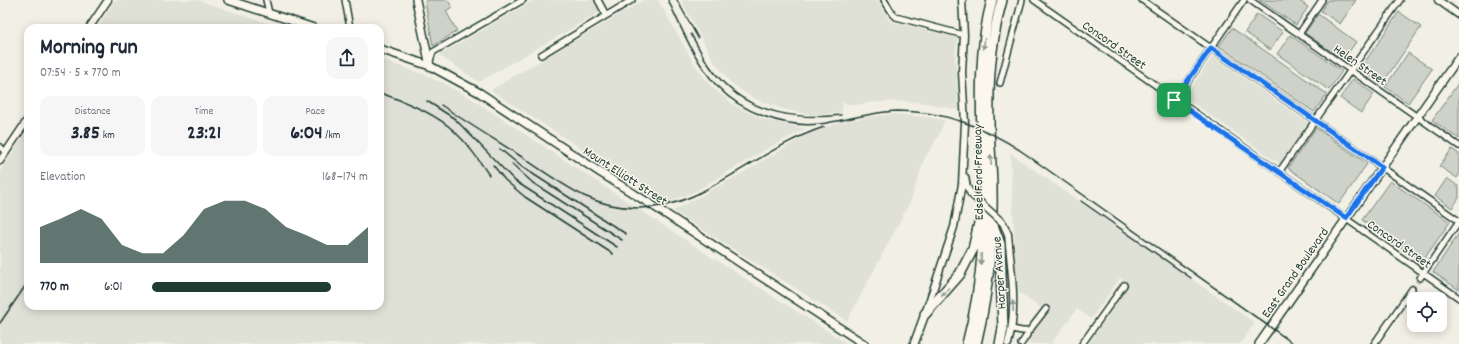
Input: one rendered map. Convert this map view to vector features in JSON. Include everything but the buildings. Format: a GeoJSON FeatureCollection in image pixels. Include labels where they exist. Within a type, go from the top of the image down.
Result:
{"type":"FeatureCollection","features":[{"type":"Feature","properties":{"kind":"highway","name":"Edsel Ford Freeway"},"geometry":{"type":"LineString","coordinates":[[967,344],[980,279],[984,206],[981,144],[982,61],[987,23],[992,0]]}},
{"type":"Feature","properties":{"kind":"highway","name":"Edsel Ford Freeway"},"geometry":{"type":"LineString","coordinates":[[976,344],[984,313],[990,267],[992,190],[989,120],[990,80],[995,32],[1002,0]]}},
{"type":"Feature","properties":{"kind":"highway"},"geometry":{"type":"LineString","coordinates":[[925,314],[960,274],[973,249],[984,206]]}},
{"type":"Feature","properties":{"kind":"highway"},"geometry":{"type":"LineString","coordinates":[[991,222],[1000,244],[1003,328],[1000,344]]}},
{"type":"Feature","properties":{"kind":"main road"},"geometry":{"type":"LineString","coordinates":[[228,0],[302,24]]}},
{"type":"Feature","properties":{"kind":"main road"},"geometry":{"type":"LineString","coordinates":[[416,0],[430,66]]}},
{"type":"Feature","properties":{"kind":"main road","name":"Mount Elliott Street"},"geometry":{"type":"LineString","coordinates":[[384,50],[430,66],[480,93],[600,173],[655,207],[864,344]]}},
{"type":"Feature","properties":{"kind":"main road","name":"East Grand Boulevard"},"geometry":{"type":"LineString","coordinates":[[1259,344],[1459,57]]}},
{"type":"Feature","properties":{"kind":"main road"},"geometry":{"type":"LineString","coordinates":[[914,344],[925,314]]}},
{"type":"Feature","properties":{"kind":"street"},"geometry":{"type":"LineString","coordinates":[[92,24],[108,0]]}},
{"type":"Feature","properties":{"kind":"street"},"geometry":{"type":"LineString","coordinates":[[266,0],[269,13]]}},
{"type":"Feature","properties":{"kind":"street"},"geometry":{"type":"LineString","coordinates":[[345,0],[349,24]]}},
{"type":"Feature","properties":{"kind":"street"},"geometry":{"type":"LineString","coordinates":[[430,66],[430,59],[433,52],[523,0]]}},
{"type":"Feature","properties":{"kind":"street"},"geometry":{"type":"LineString","coordinates":[[598,0],[606,16]]}},
{"type":"Feature","properties":{"kind":"street"},"geometry":{"type":"LineString","coordinates":[[541,55],[632,0]]}},
{"type":"Feature","properties":{"kind":"street"},"geometry":{"type":"LineString","coordinates":[[884,0],[896,17],[964,35]]}},
{"type":"Feature","properties":{"kind":"street"},"geometry":{"type":"LineString","coordinates":[[925,314],[954,227],[964,168],[966,122],[962,72],[964,35],[962,0]]}},
{"type":"Feature","properties":{"kind":"street"},"geometry":{"type":"LineString","coordinates":[[1000,83],[1022,0]]}},
{"type":"Feature","properties":{"kind":"street","name":"Concord Street"},"geometry":{"type":"LineString","coordinates":[[1034,0],[1174,100],[1346,218],[1459,298]]}},
{"type":"Feature","properties":{"kind":"street"},"geometry":{"type":"LineString","coordinates":[[1142,0],[1459,221],[1420,278]]}},
{"type":"Feature","properties":{"kind":"street"},"geometry":{"type":"LineString","coordinates":[[1174,100],[1244,0]]}},
{"type":"Feature","properties":{"kind":"street","name":"Helen Street"},"geometry":{"type":"LineString","coordinates":[[1250,0],[1459,146]]}},
{"type":"Feature","properties":{"kind":"street"},"geometry":{"type":"LineString","coordinates":[[1299,34],[1322,0]]}},
{"type":"Feature","properties":{"kind":"street"},"geometry":{"type":"LineString","coordinates":[[1279,172],[1400,0]]}},
{"type":"Feature","properties":{"kind":"street"},"geometry":{"type":"LineString","coordinates":[[1438,0],[1459,15]]}},
{"type":"Feature","properties":{"kind":"street"},"geometry":{"type":"LineString","coordinates":[[0,161],[24,125]]}},
{"type":"Feature","properties":{"kind":"street"},"geometry":{"type":"LineString","coordinates":[[0,147],[6,152]]}},
{"type":"Feature","properties":{"kind":"street"},"geometry":{"type":"LineString","coordinates":[[964,168],[966,182],[971,194]]}},
{"type":"Feature","properties":{"kind":"street"},"geometry":{"type":"LineString","coordinates":[[960,197],[965,193],[971,194]]}},
{"type":"Feature","properties":{"kind":"street","name":"Harper Avenue"},"geometry":{"type":"LineString","coordinates":[[971,194],[1003,223],[1008,234],[1014,313],[1008,344]]}},
{"type":"Feature","properties":{"kind":"street"},"geometry":{"type":"LineString","coordinates":[[1082,344],[1124,285]]}},
{"type":"Feature","properties":{"kind":"street"},"geometry":{"type":"LineString","coordinates":[[1374,344],[1412,289]]}},
{"type":"Feature","properties":{"kind":"street"},"geometry":{"type":"LineString","coordinates":[[1021,344],[1028,331],[1032,329],[1046,309]]}},
{"type":"Feature","properties":{"kind":"street"},"geometry":{"type":"LineString","coordinates":[[1012,329],[1028,331]]}},
{"type":"Feature","properties":{"kind":"shaded area"},"geometry":{"type":"Polygon","coordinates":[[[115,0],[198,0],[270,24],[100,24],[115,0]]]}},
{"type":"Feature","properties":{"kind":"shaded area"},"geometry":{"type":"Polygon","coordinates":[[[448,0],[452,7],[446,11],[457,31],[433,46],[425,1],[448,0]]]}},
{"type":"Feature","properties":{"kind":"shaded area"},"geometry":{"type":"Polygon","coordinates":[[[534,0],[593,0],[600,12],[479,82],[439,55],[534,0]]]}},
{"type":"Feature","properties":{"kind":"shaded area"},"geometry":{"type":"Polygon","coordinates":[[[644,0],[658,0],[695,65],[711,86],[734,105],[762,119],[805,129],[769,148],[694,192],[666,203],[493,92],[492,89],[644,0]]]}},
{"type":"Feature","properties":{"kind":"shaded area"},"geometry":{"type":"Polygon","coordinates":[[[681,0],[878,0],[890,21],[958,38],[955,54],[959,110],[926,103],[904,101],[876,102],[855,105],[842,103],[842,113],[813,115],[786,110],[762,102],[748,95],[730,82],[713,60],[681,0]]]}},
{"type":"Feature","properties":{"kind":"shaded area"},"geometry":{"type":"Polygon","coordinates":[[[1259,0],[1298,0],[1308,7],[1296,25],[1259,0]]]}},
{"type":"Feature","properties":{"kind":"shaded area"},"geometry":{"type":"Polygon","coordinates":[[[1328,0],[1356,0],[1340,24],[1321,11],[1328,0]]]}},
{"type":"Feature","properties":{"kind":"shaded area"},"geometry":{"type":"Polygon","coordinates":[[[1399,12],[1421,27],[1382,84],[1360,69],[1399,12]]]}},
{"type":"Feature","properties":{"kind":"shaded area"},"geometry":{"type":"Polygon","coordinates":[[[1257,14],[1283,32],[1270,50],[1245,32],[1257,14]]]}},
{"type":"Feature","properties":{"kind":"shaded area"},"geometry":{"type":"Polygon","coordinates":[[[1318,14],[1356,42],[1343,60],[1305,33],[1318,14]]]}},
{"type":"Feature","properties":{"kind":"shaded area"},"geometry":{"type":"Polygon","coordinates":[[[1232,28],[1327,94],[1314,112],[1219,46],[1232,28]]]}},
{"type":"Feature","properties":{"kind":"shaded area"},"geometry":{"type":"Polygon","coordinates":[[[1290,35],[1342,71],[1329,90],[1277,54],[1290,35]]]}},
{"type":"Feature","properties":{"kind":"shaded area"},"geometry":{"type":"Polygon","coordinates":[[[1408,53],[1432,69],[1408,103],[1385,87],[1408,53]]]}},
{"type":"Feature","properties":{"kind":"shaded area"},"geometry":{"type":"Polygon","coordinates":[[[1213,56],[1308,123],[1280,164],[1184,97],[1213,56]]]}},
{"type":"Feature","properties":{"kind":"shaded area"},"geometry":{"type":"Polygon","coordinates":[[[384,60],[423,74],[472,99],[710,256],[848,344],[0,344],[0,171],[24,135],[24,310],[384,310],[384,60]]]}},
{"type":"Feature","properties":{"kind":"shaded area"},"geometry":{"type":"Polygon","coordinates":[[[1353,79],[1374,94],[1361,113],[1340,98],[1353,79]]]}},
{"type":"Feature","properties":{"kind":"shaded area"},"geometry":{"type":"Polygon","coordinates":[[[1459,82],[1459,139],[1432,120],[1459,82]]]}},
{"type":"Feature","properties":{"kind":"shaded area"},"geometry":{"type":"Polygon","coordinates":[[[895,114],[945,120],[938,137],[925,158],[910,202],[847,321],[673,211],[744,172],[813,131],[841,122],[895,114]]]}},
{"type":"Feature","properties":{"kind":"shaded area"},"geometry":{"type":"Polygon","coordinates":[[[1316,128],[1367,164],[1339,204],[1288,168],[1316,128]]]}},
{"type":"Feature","properties":{"kind":"shaded area"},"geometry":{"type":"Polygon","coordinates":[[[1452,149],[1459,154],[1459,175],[1457,178],[1439,166],[1452,149]]]}},
{"type":"Feature","properties":{"kind":"shaded area"},"geometry":{"type":"Polygon","coordinates":[[[1010,153],[1255,323],[1240,344],[1088,344],[1129,284],[1120,278],[1091,319],[1077,309],[1051,344],[1025,344],[1047,313],[1017,291],[1010,153]]]}},
{"type":"Feature","properties":{"kind":"shaded area"},"geometry":{"type":"Polygon","coordinates":[[[1447,178],[1459,187],[1459,198],[1452,208],[1435,196],[1447,178]]]}},
{"type":"Feature","properties":{"kind":"shaded area"},"geometry":{"type":"Polygon","coordinates":[[[1390,181],[1450,222],[1422,262],[1362,220],[1390,181]]]}},
{"type":"Feature","properties":{"kind":"shaded area"},"geometry":{"type":"Polygon","coordinates":[[[1459,233],[1459,290],[1433,272],[1459,233]]]}},
{"type":"Feature","properties":{"kind":"tunnel"},"geometry":{"type":"LineString","coordinates":[[1412,289],[1420,278]]}},
{"type":"Feature","properties":{"kind":"railway"},"geometry":{"type":"LineString","coordinates":[[668,0],[690,45],[709,77],[727,95],[751,111],[778,121],[806,125],[829,123],[887,112],[914,112],[947,117],[979,128],[995,135],[1024,153],[1294,344]]}},
{"type":"Feature","properties":{"kind":"railway"},"geometry":{"type":"LineString","coordinates":[[677,0],[698,38]]}},
{"type":"Feature","properties":{"kind":"railway"},"geometry":{"type":"LineString","coordinates":[[691,34],[704,58],[716,75],[733,91],[747,101],[777,112],[793,115],[841,115]]}},
{"type":"Feature","properties":{"kind":"railway"},"geometry":{"type":"LineString","coordinates":[[384,94],[419,109],[447,125],[468,146],[489,175]]}},
{"type":"Feature","properties":{"kind":"railway"},"geometry":{"type":"LineString","coordinates":[[427,101],[455,119],[515,181],[617,247]]}},
{"type":"Feature","properties":{"kind":"railway"},"geometry":{"type":"LineString","coordinates":[[441,105],[554,179],[584,196],[611,205],[638,208],[666,205],[693,196],[726,179],[773,150],[824,127]]}},
{"type":"Feature","properties":{"kind":"railway"},"geometry":{"type":"LineString","coordinates":[[500,149],[522,167],[626,234]]}},
{"type":"Feature","properties":{"kind":"railway"},"geometry":{"type":"LineString","coordinates":[[512,164],[533,183],[622,240]]}},
{"type":"Feature","properties":{"kind":"railway"},"geometry":{"type":"LineString","coordinates":[[493,165],[505,180],[525,197],[613,254]]}},
{"type":"Feature","properties":{"kind":"railway"},"geometry":{"type":"LineString","coordinates":[[1081,201],[1191,278]]}},
{"type":"Feature","properties":{"kind":"railway"},"geometry":{"type":"LineString","coordinates":[[0,323],[24,288]]}},
{"type":"Feature","properties":{"kind":"route"},"geometry":{"type":"LineString","coordinates":[[1211,48],[1382,167],[1346,218],[1174,100],[1211,48]]}}]}
